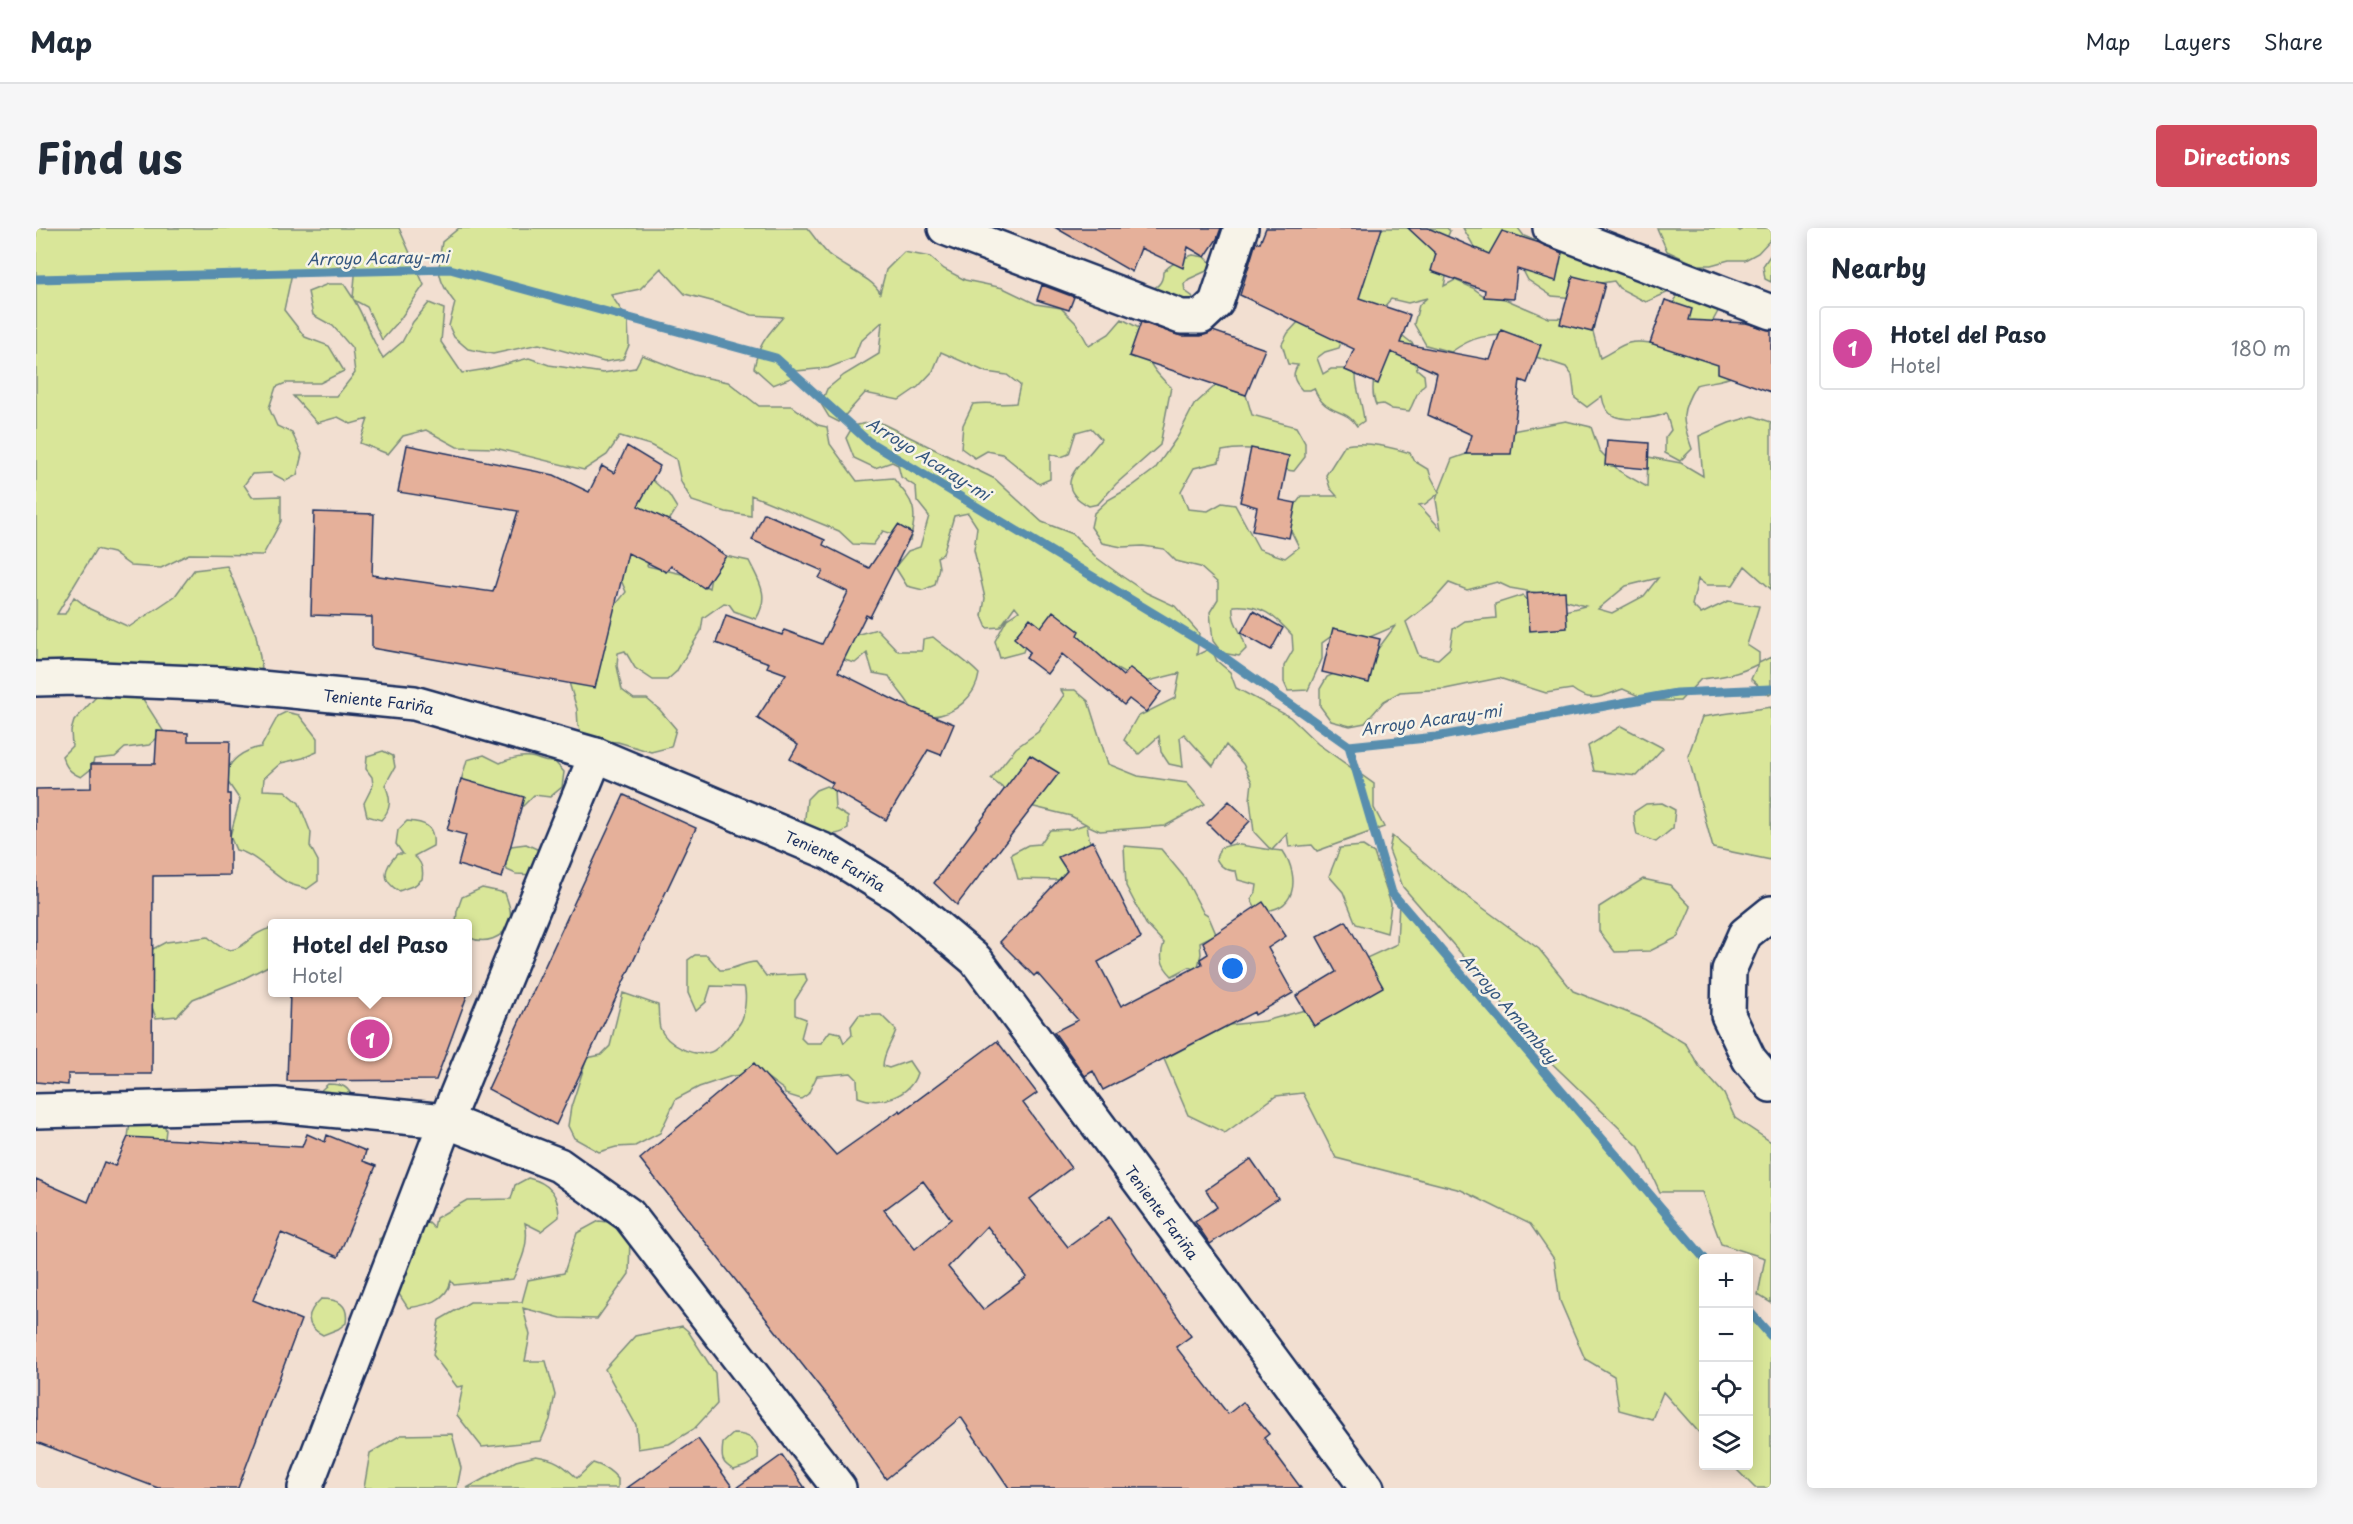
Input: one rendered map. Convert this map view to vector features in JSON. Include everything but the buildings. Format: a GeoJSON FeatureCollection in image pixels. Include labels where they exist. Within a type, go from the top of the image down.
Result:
{"type":"FeatureCollection","features":[{"type":"Feature","properties":{"kind":"street"},"geometry":{"type":"LineString","coordinates":[[945,228],[1180,318],[1201,317],[1216,303],[1241,228]]}},
{"type":"Feature","properties":{"kind":"street"},"geometry":{"type":"LineString","coordinates":[[1550,228],[1771,312]]}},
{"type":"Feature","properties":{"kind":"street","name":"Teniente Fariña"},"geometry":{"type":"LineString","coordinates":[[36,679],[76,678],[220,684],[414,703],[596,755],[830,853],[900,896],[976,960],[1367,1488]]}},
{"type":"Feature","properties":{"kind":"street"},"geometry":{"type":"LineString","coordinates":[[335,1488],[310,1475],[446,1121],[596,755]]}},
{"type":"Feature","properties":{"kind":"street"},"geometry":{"type":"LineString","coordinates":[[1771,913],[1744,934],[1729,970],[1728,1015],[1749,1059],[1771,1084]]}},
{"type":"Feature","properties":{"kind":"street"},"geometry":{"type":"LineString","coordinates":[[36,1111],[276,1105],[446,1121],[559,1165],[629,1215],[839,1488]]}},
{"type":"Feature","properties":{"kind":"green space"},"geometry":{"type":"Polygon","coordinates":[[[36,228],[399,228],[424,285],[382,340],[367,307],[354,300],[383,358],[402,342],[413,322],[429,303],[444,309],[441,342],[462,373],[529,358],[549,365],[603,373],[635,368],[642,355],[693,375],[728,382],[759,406],[792,406],[818,425],[827,427],[830,444],[857,481],[893,478],[910,500],[914,513],[910,540],[883,531],[873,545],[853,544],[839,531],[751,495],[751,516],[726,512],[692,501],[681,482],[676,459],[650,445],[620,436],[607,455],[584,470],[495,448],[457,447],[426,430],[403,436],[388,454],[360,443],[368,419],[351,424],[338,417],[317,423],[293,396],[337,396],[355,373],[352,348],[333,326],[313,315],[308,292],[328,284],[344,284],[353,298],[356,265],[292,273],[284,310],[305,337],[329,346],[344,371],[320,383],[286,383],[276,387],[269,408],[277,426],[292,433],[302,454],[297,475],[286,481],[271,473],[252,474],[244,485],[252,497],[281,496],[281,521],[263,555],[189,554],[161,568],[131,566],[113,553],[96,549],[57,614],[65,614],[74,597],[90,609],[129,627],[175,596],[194,570],[227,566],[256,635],[262,668],[247,688],[36,676],[36,228]]]}},
{"type":"Feature","properties":{"kind":"green space"},"geometry":{"type":"Polygon","coordinates":[[[459,228],[807,228],[828,254],[871,283],[880,293],[886,270],[904,252],[930,257],[944,269],[965,280],[1003,288],[1036,304],[1061,308],[1076,323],[1089,346],[1109,334],[1122,319],[1139,328],[1149,361],[1171,387],[1160,445],[1116,484],[1098,504],[1089,506],[1077,498],[1071,490],[1070,481],[1073,473],[1101,439],[1091,428],[1076,432],[1069,454],[1061,457],[1050,454],[1050,479],[1039,484],[1002,454],[987,451],[975,458],[961,448],[963,425],[973,404],[1016,403],[1020,385],[1007,375],[986,372],[941,352],[933,371],[918,387],[899,400],[865,393],[839,422],[829,417],[821,404],[827,389],[844,375],[879,354],[882,322],[860,342],[854,358],[828,368],[796,371],[791,378],[773,385],[754,368],[761,346],[783,317],[752,315],[685,294],[661,268],[640,289],[611,295],[628,320],[629,345],[623,359],[604,362],[539,344],[493,354],[468,349],[454,337],[449,326],[455,303],[445,288],[439,268],[442,242],[459,228]]]}},
{"type":"Feature","properties":{"kind":"green space"},"geometry":{"type":"Polygon","coordinates":[[[1384,228],[1447,228],[1450,231],[1441,252],[1446,277],[1444,286],[1455,280],[1484,296],[1505,299],[1549,318],[1586,319],[1594,324],[1593,332],[1600,358],[1629,343],[1650,343],[1671,311],[1683,278],[1697,265],[1667,251],[1657,228],[1736,228],[1740,231],[1743,228],[1771,228],[1771,239],[1758,253],[1745,260],[1700,265],[1722,274],[1727,295],[1709,328],[1735,375],[1696,385],[1687,403],[1684,416],[1692,449],[1680,461],[1665,453],[1665,438],[1671,430],[1666,413],[1648,418],[1619,418],[1607,410],[1602,396],[1587,407],[1575,398],[1572,375],[1566,367],[1536,357],[1515,335],[1482,337],[1467,342],[1451,352],[1426,345],[1414,324],[1419,305],[1427,298],[1408,303],[1391,299],[1381,310],[1354,315],[1375,234],[1384,228]]]}},
{"type":"Feature","properties":{"kind":"green space"},"geometry":{"type":"Polygon","coordinates":[[[1463,228],[1518,228],[1524,236],[1534,240],[1556,228],[1601,228],[1596,236],[1669,284],[1669,292],[1646,302],[1619,288],[1614,281],[1601,283],[1576,298],[1552,296],[1528,280],[1515,255],[1479,255],[1463,228]]]}},
{"type":"Feature","properties":{"kind":"green space"},"geometry":{"type":"Polygon","coordinates":[[[1771,254],[1771,282],[1765,279],[1763,266],[1771,254]]]}},
{"type":"Feature","properties":{"kind":"green space"},"geometry":{"type":"Polygon","coordinates":[[[1193,255],[1205,257],[1211,263],[1211,269],[1189,279],[1184,284],[1185,291],[1192,296],[1198,308],[1145,293],[1158,286],[1163,272],[1170,266],[1193,255]]]}},
{"type":"Feature","properties":{"kind":"green space"},"geometry":{"type":"Polygon","coordinates":[[[1301,319],[1342,340],[1339,348],[1325,352],[1317,358],[1323,374],[1331,369],[1351,369],[1356,375],[1364,421],[1357,426],[1347,416],[1323,403],[1314,388],[1302,390],[1295,381],[1294,375],[1298,365],[1288,364],[1282,344],[1288,333],[1301,319]]]}},
{"type":"Feature","properties":{"kind":"green space"},"geometry":{"type":"Polygon","coordinates":[[[1403,336],[1413,344],[1417,369],[1424,375],[1425,384],[1417,393],[1409,411],[1392,409],[1383,404],[1376,405],[1373,389],[1376,372],[1387,341],[1403,336]]]}},
{"type":"Feature","properties":{"kind":"green space"},"geometry":{"type":"Polygon","coordinates":[[[1216,385],[1246,395],[1252,415],[1296,427],[1305,443],[1305,457],[1294,471],[1282,467],[1266,451],[1244,449],[1222,451],[1219,462],[1194,468],[1181,491],[1188,509],[1208,511],[1222,503],[1235,505],[1259,549],[1285,558],[1299,547],[1291,531],[1290,511],[1302,496],[1337,496],[1330,488],[1326,475],[1345,445],[1369,444],[1410,453],[1414,461],[1429,470],[1439,492],[1452,459],[1478,450],[1512,431],[1566,421],[1591,427],[1599,450],[1619,471],[1647,487],[1648,457],[1681,463],[1703,476],[1699,436],[1753,416],[1771,422],[1771,589],[1745,566],[1733,585],[1706,585],[1698,579],[1692,605],[1701,614],[1728,601],[1759,606],[1747,645],[1759,653],[1759,663],[1771,657],[1771,694],[1769,695],[1751,679],[1758,664],[1730,674],[1701,679],[1680,701],[1650,701],[1623,689],[1597,697],[1585,696],[1572,689],[1546,693],[1499,678],[1445,689],[1400,692],[1384,701],[1365,723],[1350,726],[1331,721],[1320,706],[1320,689],[1327,677],[1372,657],[1395,626],[1370,637],[1340,630],[1322,643],[1322,659],[1308,690],[1288,691],[1284,682],[1284,666],[1293,650],[1292,635],[1280,622],[1259,609],[1233,606],[1235,623],[1246,649],[1239,656],[1222,653],[1213,641],[1210,612],[1218,599],[1218,583],[1200,567],[1176,561],[1164,549],[1143,546],[1122,547],[1102,543],[1091,527],[1094,513],[1108,500],[1131,487],[1155,469],[1178,436],[1194,405],[1216,385]],[[1438,494],[1425,504],[1419,505],[1441,529],[1436,500],[1438,494]],[[1658,578],[1626,586],[1598,609],[1612,613],[1644,596],[1658,578]],[[1497,582],[1467,590],[1449,583],[1433,601],[1406,622],[1419,656],[1438,659],[1450,648],[1453,629],[1465,621],[1496,618],[1495,604],[1523,595],[1532,606],[1565,611],[1585,606],[1510,588],[1497,582]]]}},
{"type":"Feature","properties":{"kind":"green space"},"geometry":{"type":"Polygon","coordinates":[[[877,421],[995,479],[1042,522],[1073,534],[1097,558],[1123,577],[1147,593],[1175,606],[1199,633],[1197,655],[1211,648],[1217,661],[1230,672],[1236,688],[1290,717],[1318,744],[1374,784],[1374,808],[1384,827],[1317,851],[1312,845],[1289,847],[1287,834],[1272,850],[1283,851],[1289,861],[1293,883],[1291,892],[1287,901],[1280,907],[1257,910],[1251,899],[1256,892],[1257,885],[1238,880],[1236,871],[1224,868],[1216,858],[1220,848],[1234,844],[1271,850],[1254,832],[1250,800],[1252,782],[1243,764],[1226,745],[1213,766],[1184,734],[1180,737],[1183,767],[1169,764],[1161,752],[1159,736],[1139,754],[1124,740],[1137,717],[1175,698],[1180,673],[1141,683],[1082,649],[1074,628],[1041,627],[1030,631],[1023,652],[1000,658],[995,641],[1007,619],[1019,611],[1015,606],[1000,627],[987,628],[982,616],[985,598],[974,550],[977,527],[968,513],[954,516],[943,554],[937,557],[939,567],[935,585],[923,590],[907,586],[895,567],[908,551],[920,547],[929,516],[917,501],[916,487],[901,477],[898,465],[892,462],[875,468],[854,458],[846,438],[853,426],[877,421]]]}},
{"type":"Feature","properties":{"kind":"green space"},"geometry":{"type":"Polygon","coordinates":[[[649,477],[669,495],[677,508],[651,549],[647,566],[682,574],[709,588],[711,577],[726,556],[749,561],[760,583],[763,596],[756,619],[734,611],[729,604],[724,603],[703,618],[701,631],[676,672],[667,680],[653,680],[635,668],[625,651],[618,653],[617,666],[622,690],[634,699],[647,699],[676,729],[671,747],[651,752],[618,742],[584,740],[578,725],[577,709],[565,669],[626,592],[621,580],[619,539],[649,477]]]}},
{"type":"Feature","properties":{"kind":"green space"},"geometry":{"type":"Polygon","coordinates":[[[877,629],[898,651],[922,651],[923,639],[933,637],[979,674],[974,690],[963,703],[949,712],[932,716],[913,711],[889,676],[873,673],[867,653],[855,663],[844,660],[839,653],[848,637],[877,629]]]}},
{"type":"Feature","properties":{"kind":"green space"},"geometry":{"type":"Polygon","coordinates":[[[130,690],[143,699],[164,732],[149,745],[125,748],[115,757],[94,759],[91,769],[81,777],[71,771],[62,756],[72,746],[71,731],[74,721],[95,698],[108,691],[130,690]]]}},
{"type":"Feature","properties":{"kind":"green space"},"geometry":{"type":"Polygon","coordinates":[[[1061,690],[1075,690],[1088,701],[1108,764],[1138,776],[1187,783],[1205,804],[1165,826],[1100,831],[1087,825],[1090,843],[1059,880],[1018,879],[1011,854],[1028,845],[1040,844],[1050,830],[1071,829],[1086,824],[1071,816],[1026,805],[991,779],[1016,748],[1038,732],[1064,695],[1061,690]]]}},
{"type":"Feature","properties":{"kind":"green space"},"geometry":{"type":"Polygon","coordinates":[[[1771,707],[1771,860],[1713,848],[1688,756],[1702,717],[1771,707]]]}},
{"type":"Feature","properties":{"kind":"green space"},"geometry":{"type":"Polygon","coordinates":[[[286,712],[299,715],[317,738],[317,752],[281,763],[264,778],[263,790],[285,791],[299,803],[311,833],[310,846],[318,861],[318,881],[307,889],[288,883],[250,855],[236,850],[230,836],[240,800],[225,778],[227,772],[238,757],[261,747],[278,716],[286,712]]]}},
{"type":"Feature","properties":{"kind":"green space"},"geometry":{"type":"Polygon","coordinates":[[[1621,726],[1663,748],[1637,776],[1594,771],[1588,746],[1621,726]]]}},
{"type":"Feature","properties":{"kind":"green space"},"geometry":{"type":"Polygon","coordinates":[[[383,751],[393,756],[395,767],[385,785],[389,803],[387,812],[381,820],[367,816],[364,803],[373,785],[372,777],[366,769],[367,756],[383,751]]]}},
{"type":"Feature","properties":{"kind":"green space"},"geometry":{"type":"Polygon","coordinates":[[[484,755],[500,763],[526,757],[555,762],[564,772],[562,787],[550,797],[534,795],[523,806],[503,804],[460,784],[467,760],[484,755]]]}},
{"type":"Feature","properties":{"kind":"green space"},"geometry":{"type":"Polygon","coordinates":[[[826,786],[834,790],[835,809],[848,817],[848,829],[837,834],[826,834],[804,827],[807,799],[816,790],[826,786]]]}},
{"type":"Feature","properties":{"kind":"green space"},"geometry":{"type":"Polygon","coordinates":[[[1662,803],[1675,810],[1673,828],[1656,842],[1637,835],[1634,812],[1646,804],[1662,803]]]}},
{"type":"Feature","properties":{"kind":"green space"},"geometry":{"type":"Polygon","coordinates":[[[407,821],[428,826],[432,834],[433,846],[414,856],[422,866],[422,879],[415,885],[399,891],[389,883],[386,874],[389,864],[397,854],[403,854],[396,844],[398,830],[407,821]]]}},
{"type":"Feature","properties":{"kind":"green space"},"geometry":{"type":"Polygon","coordinates":[[[1392,836],[1453,886],[1539,949],[1573,991],[1644,1019],[1686,1044],[1699,1066],[1724,1094],[1735,1118],[1771,1142],[1771,1303],[1758,1295],[1765,1258],[1721,1244],[1702,1192],[1660,1192],[1639,1147],[1535,1047],[1492,989],[1403,887],[1389,850],[1392,836]]]}},
{"type":"Feature","properties":{"kind":"green space"},"geometry":{"type":"Polygon","coordinates":[[[526,844],[539,850],[534,875],[516,874],[507,870],[504,857],[511,846],[526,844]]]}},
{"type":"Feature","properties":{"kind":"green space"},"geometry":{"type":"Polygon","coordinates":[[[1124,846],[1161,849],[1185,878],[1203,912],[1208,915],[1216,934],[1200,942],[1201,954],[1197,971],[1189,967],[1172,976],[1165,968],[1161,957],[1164,943],[1146,924],[1126,886],[1124,846]]]}},
{"type":"Feature","properties":{"kind":"green space"},"geometry":{"type":"Polygon","coordinates":[[[1363,846],[1374,853],[1391,904],[1387,933],[1356,924],[1343,892],[1329,876],[1340,848],[1363,846]]]}},
{"type":"Feature","properties":{"kind":"green space"},"geometry":{"type":"Polygon","coordinates":[[[1643,879],[1670,885],[1691,907],[1678,937],[1650,951],[1615,952],[1599,931],[1599,907],[1643,879]]]}},
{"type":"Feature","properties":{"kind":"green space"},"geometry":{"type":"Polygon","coordinates":[[[482,888],[505,893],[510,917],[507,927],[493,939],[472,938],[472,919],[456,919],[462,897],[482,888]]]}},
{"type":"Feature","properties":{"kind":"green space"},"geometry":{"type":"Polygon","coordinates":[[[1399,901],[1701,1254],[1699,1432],[1663,1392],[1652,1419],[1619,1410],[1614,1376],[1585,1359],[1560,1301],[1554,1259],[1530,1224],[1461,1190],[1336,1158],[1303,1093],[1276,1096],[1225,1133],[1188,1115],[1164,1059],[1229,1025],[1265,1021],[1312,1008],[1349,966],[1397,944],[1399,901]]]}},
{"type":"Feature","properties":{"kind":"green space"},"geometry":{"type":"Polygon","coordinates":[[[268,929],[268,966],[193,999],[177,1016],[156,1018],[149,999],[147,952],[166,942],[208,937],[219,946],[235,949],[268,929]]]}},
{"type":"Feature","properties":{"kind":"green space"},"geometry":{"type":"Polygon","coordinates":[[[695,955],[707,955],[720,970],[756,962],[766,976],[805,974],[807,981],[795,1000],[795,1015],[806,1019],[801,1038],[806,1043],[821,1043],[830,1031],[840,1033],[844,1043],[852,1035],[851,1026],[859,1015],[881,1015],[896,1030],[884,1057],[883,1066],[889,1068],[909,1061],[917,1073],[913,1081],[901,1094],[884,1100],[866,1100],[858,1097],[857,1079],[851,1073],[817,1076],[808,1094],[801,1099],[785,1094],[784,1090],[765,1076],[757,1074],[732,1076],[699,1087],[676,1099],[660,1133],[635,1146],[616,1147],[599,1152],[574,1138],[568,1126],[571,1107],[587,1058],[601,1055],[610,1046],[623,993],[658,1005],[660,1028],[675,1045],[689,1052],[711,1052],[727,1039],[740,1023],[745,1005],[744,987],[711,986],[706,1002],[696,1011],[688,993],[688,960],[695,955]]]}},
{"type":"Feature","properties":{"kind":"green space"},"geometry":{"type":"Polygon","coordinates":[[[328,1084],[344,1087],[354,1100],[318,1093],[328,1084]]]}},
{"type":"Feature","properties":{"kind":"green space"},"geometry":{"type":"Polygon","coordinates":[[[162,1119],[166,1130],[165,1138],[157,1144],[128,1137],[130,1123],[162,1119]]]}},
{"type":"Feature","properties":{"kind":"green space"},"geometry":{"type":"Polygon","coordinates":[[[528,1178],[542,1183],[552,1191],[559,1209],[559,1217],[541,1231],[525,1223],[526,1245],[513,1279],[454,1285],[451,1281],[445,1294],[440,1298],[428,1304],[408,1308],[382,1268],[379,1239],[402,1225],[429,1223],[434,1228],[436,1218],[467,1200],[511,1199],[515,1185],[528,1178]]]}},
{"type":"Feature","properties":{"kind":"green space"},"geometry":{"type":"Polygon","coordinates":[[[599,1221],[618,1223],[630,1236],[629,1274],[597,1319],[561,1318],[523,1308],[530,1335],[525,1361],[546,1361],[555,1395],[550,1420],[541,1441],[482,1447],[457,1415],[463,1386],[457,1387],[433,1355],[439,1320],[470,1302],[522,1302],[528,1280],[564,1273],[577,1233],[599,1221]]]}},
{"type":"Feature","properties":{"kind":"green space"},"geometry":{"type":"Polygon","coordinates":[[[321,1299],[337,1302],[346,1311],[346,1323],[323,1335],[312,1327],[309,1318],[310,1313],[321,1299]]]}},
{"type":"Feature","properties":{"kind":"green space"},"geometry":{"type":"Polygon","coordinates":[[[1753,1315],[1771,1336],[1771,1488],[1755,1488],[1737,1470],[1753,1470],[1753,1315]]]}},
{"type":"Feature","properties":{"kind":"green space"},"geometry":{"type":"Polygon","coordinates":[[[682,1326],[688,1331],[715,1373],[717,1404],[694,1429],[669,1444],[638,1449],[636,1425],[605,1369],[635,1336],[682,1326]]]}},
{"type":"Feature","properties":{"kind":"green space"},"geometry":{"type":"Polygon","coordinates":[[[452,1434],[461,1468],[457,1488],[364,1488],[370,1453],[401,1435],[452,1434]]]}},
{"type":"Feature","properties":{"kind":"green space"},"geometry":{"type":"Polygon","coordinates":[[[733,1434],[753,1439],[758,1452],[758,1459],[734,1470],[724,1462],[722,1453],[723,1443],[733,1434]]]}},
{"type":"Feature","properties":{"kind":"green space"},"geometry":{"type":"Polygon","coordinates":[[[536,1456],[558,1463],[577,1478],[593,1463],[601,1466],[618,1479],[618,1488],[467,1488],[516,1461],[536,1456]]]}},
{"type":"Feature","properties":{"kind":"waterway","name":"Arroyo Acaray-mi"},"geometry":{"type":"LineString","coordinates":[[36,279],[450,269],[776,358],[868,441],[1211,648],[1349,746],[1436,737],[1676,693],[1771,689]]}},
{"type":"Feature","properties":{"kind":"waterway","name":"Arroyo Amambay"},"geometry":{"type":"LineString","coordinates":[[1349,746],[1392,893],[1701,1254]]}},
{"type":"Feature","properties":{"kind":"waterway","name":"Arroyo Amambay"},"geometry":{"type":"LineString","coordinates":[[1753,1316],[1771,1336]]}},
{"type":"Feature","properties":{"kind":"place","name":"Hotel del Paso"},"geometry":{"type":"Point","coordinates":[370,1039]}}]}
